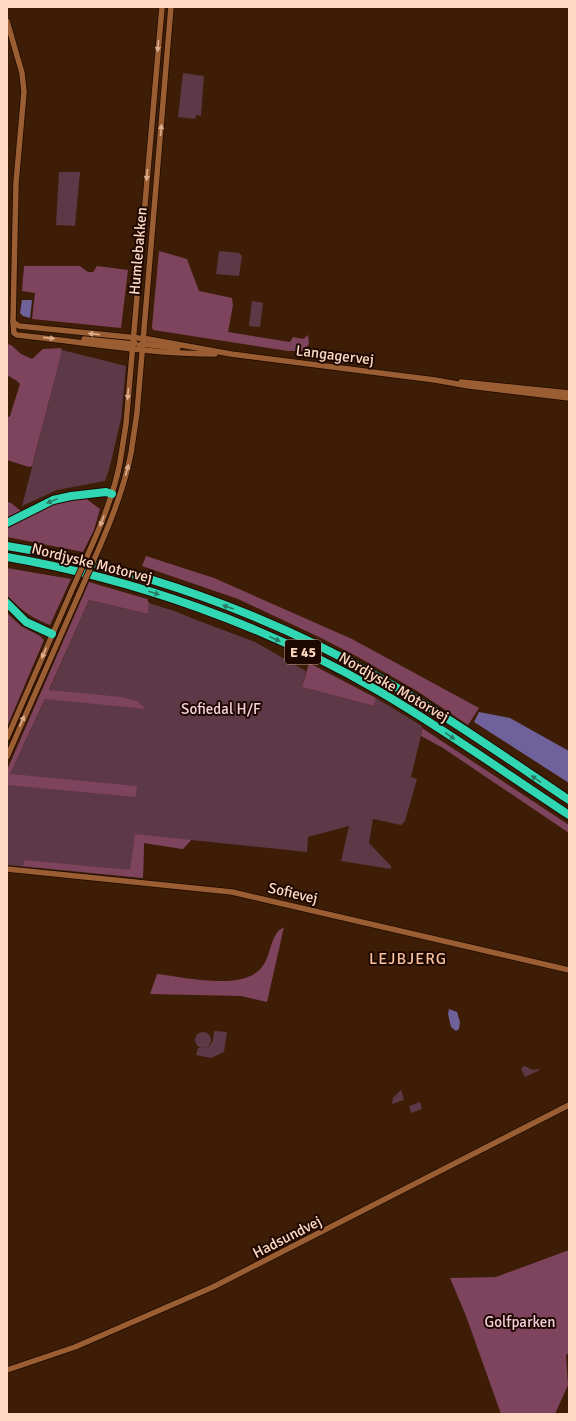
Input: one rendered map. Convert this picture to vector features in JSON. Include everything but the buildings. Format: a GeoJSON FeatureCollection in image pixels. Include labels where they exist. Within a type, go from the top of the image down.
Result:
{"type":"FeatureCollection","features":[{"type":"Feature","properties":{"kind":"highway"},"geometry":{"type":"LineString","coordinates":[[7,523],[61,498],[106,492],[115,495]]}},
{"type":"Feature","properties":{"kind":"highway","name":"Nordjyske Motorvej"},"geometry":{"type":"LineString","coordinates":[[7,546],[39,551],[152,580],[244,612],[284,630],[384,680],[569,800]]}},
{"type":"Feature","properties":{"kind":"highway","name":"Nordjyske Motorvej"},"geometry":{"type":"LineString","coordinates":[[7,558],[31,561],[134,586],[202,609],[276,639],[376,690],[428,721],[569,815]]}},
{"type":"Feature","properties":{"kind":"highway"},"geometry":{"type":"LineString","coordinates":[[7,603],[26,622],[55,635]]}},
{"type":"Feature","properties":{"kind":"street","name":"Humlebakken"},"geometry":{"type":"LineString","coordinates":[[7,757],[71,592],[115,495],[126,424],[162,7]]}},
{"type":"Feature","properties":{"kind":"street","name":"Humlebakken"},"geometry":{"type":"LineString","coordinates":[[7,738],[55,635],[79,594],[100,546],[115,495],[131,453],[137,413],[171,7]]}},
{"type":"Feature","properties":{"kind":"street"},"geometry":{"type":"LineString","coordinates":[[7,21],[22,73],[24,92],[16,183],[13,322]]}},
{"type":"Feature","properties":{"kind":"street","name":"Langagervej"},"geometry":{"type":"LineString","coordinates":[[13,322],[19,326],[133,344]]}},
{"type":"Feature","properties":{"kind":"street","name":"Langagervej"},"geometry":{"type":"LineString","coordinates":[[13,322],[13,330],[17,335],[72,341],[83,339],[179,348],[192,347],[231,354],[435,380],[475,387],[569,398]]}},
{"type":"Feature","properties":{"kind":"street"},"geometry":{"type":"LineString","coordinates":[[133,344],[142,344]]}},
{"type":"Feature","properties":{"kind":"street","name":"Langagervej"},"geometry":{"type":"LineString","coordinates":[[142,344],[199,354],[231,354]]}},
{"type":"Feature","properties":{"kind":"street","name":"Langagervej"},"geometry":{"type":"LineString","coordinates":[[435,380],[469,382],[569,393]]}},
{"type":"Feature","properties":{"kind":"street","name":"Sofievej"},"geometry":{"type":"LineString","coordinates":[[7,869],[232,892],[569,970]]}},
{"type":"Feature","properties":{"kind":"street","name":"Hadsundvej"},"geometry":{"type":"LineString","coordinates":[[7,1370],[74,1347],[213,1287],[569,1105]]}},
{"type":"Feature","properties":{"kind":"green space"},"geometry":{"type":"Polygon","coordinates":[[[183,73],[204,76],[201,116],[196,115],[195,119],[178,117],[183,73]]]}},
{"type":"Feature","properties":{"kind":"green space"},"geometry":{"type":"Polygon","coordinates":[[[59,172],[80,172],[75,226],[56,225],[59,172]]]}},
{"type":"Feature","properties":{"kind":"green space"},"geometry":{"type":"Polygon","coordinates":[[[159,251],[187,259],[199,291],[232,298],[233,305],[228,332],[290,342],[293,337],[303,339],[308,335],[309,344],[303,351],[288,351],[153,330],[152,327],[159,251]]]}},
{"type":"Feature","properties":{"kind":"green space"},"geometry":{"type":"Polygon","coordinates":[[[219,252],[239,253],[242,256],[239,276],[216,274],[219,252]]]}},
{"type":"Feature","properties":{"kind":"green space"},"geometry":{"type":"Polygon","coordinates":[[[24,266],[80,266],[88,272],[93,272],[97,266],[128,270],[121,328],[32,319],[35,293],[22,291],[24,266]]]}},
{"type":"Feature","properties":{"kind":"green space"},"geometry":{"type":"Polygon","coordinates":[[[252,301],[263,303],[260,327],[249,326],[252,301]]]}},
{"type":"Feature","properties":{"kind":"green space"},"geometry":{"type":"Polygon","coordinates":[[[7,344],[11,345],[21,354],[32,359],[43,349],[61,348],[62,351],[32,466],[29,467],[7,460],[7,418],[10,416],[20,384],[7,375],[7,344]]]}},
{"type":"Feature","properties":{"kind":"green space"},"geometry":{"type":"Polygon","coordinates":[[[62,350],[126,366],[121,419],[109,470],[105,481],[57,490],[22,506],[62,350]]]}},
{"type":"Feature","properties":{"kind":"green space"},"geometry":{"type":"Polygon","coordinates":[[[84,497],[100,509],[94,530],[83,552],[7,537],[7,527],[59,502],[84,497]]]}},
{"type":"Feature","properties":{"kind":"green space"},"geometry":{"type":"Polygon","coordinates":[[[7,502],[11,503],[21,511],[7,518],[7,502]]]}},
{"type":"Feature","properties":{"kind":"green space"},"geometry":{"type":"Polygon","coordinates":[[[146,556],[214,578],[352,639],[479,708],[468,725],[417,691],[358,657],[317,636],[238,599],[142,566],[146,556]]]}},
{"type":"Feature","properties":{"kind":"green space"},"geometry":{"type":"Polygon","coordinates":[[[7,568],[71,579],[50,625],[27,613],[7,595],[7,568]]]}},
{"type":"Feature","properties":{"kind":"green space"},"geometry":{"type":"Polygon","coordinates":[[[89,582],[147,599],[149,603],[148,614],[89,600],[49,690],[121,697],[137,701],[146,709],[45,699],[10,774],[137,786],[136,797],[7,785],[7,770],[89,582]]]}},
{"type":"Feature","properties":{"kind":"green space","name":"Sofiedal H/F"},"geometry":{"type":"Polygon","coordinates":[[[89,600],[148,614],[149,603],[177,612],[255,642],[306,671],[302,687],[374,706],[376,698],[422,726],[411,777],[417,779],[405,821],[401,825],[373,819],[369,843],[391,866],[391,869],[341,861],[349,826],[308,837],[307,852],[191,840],[183,849],[144,843],[143,878],[7,865],[7,780],[49,691],[89,600]]]}},
{"type":"Feature","properties":{"kind":"green space"},"geometry":{"type":"Polygon","coordinates":[[[7,613],[21,626],[40,636],[44,640],[7,727],[7,613]]]}},
{"type":"Feature","properties":{"kind":"green space"},"geometry":{"type":"Polygon","coordinates":[[[309,663],[376,698],[374,706],[302,687],[309,663]]]}},
{"type":"Feature","properties":{"kind":"green space"},"geometry":{"type":"Polygon","coordinates":[[[422,728],[569,825],[569,833],[443,748],[421,736],[422,728]]]}},
{"type":"Feature","properties":{"kind":"green space"},"geometry":{"type":"Polygon","coordinates":[[[135,834],[191,840],[183,849],[144,843],[143,878],[23,866],[24,860],[130,870],[135,834]]]}},
{"type":"Feature","properties":{"kind":"green space"},"geometry":{"type":"Polygon","coordinates":[[[284,927],[267,1002],[241,996],[150,994],[157,974],[199,980],[230,981],[244,978],[256,973],[264,964],[271,944],[278,931],[284,927]]]}},
{"type":"Feature","properties":{"kind":"green space"},"geometry":{"type":"Polygon","coordinates":[[[214,1031],[227,1032],[224,1052],[211,1058],[196,1055],[198,1048],[203,1048],[211,1044],[214,1031]]]}},
{"type":"Feature","properties":{"kind":"green space"},"geometry":{"type":"Polygon","coordinates":[[[203,1032],[210,1037],[211,1040],[206,1047],[203,1048],[196,1043],[195,1040],[200,1033],[203,1032]]]}},
{"type":"Feature","properties":{"kind":"green space"},"geometry":{"type":"Polygon","coordinates":[[[524,1066],[533,1070],[540,1070],[525,1077],[521,1069],[524,1066]]]}},
{"type":"Feature","properties":{"kind":"green space"},"geometry":{"type":"Polygon","coordinates":[[[401,1090],[404,1100],[392,1104],[393,1098],[401,1090]]]}},
{"type":"Feature","properties":{"kind":"green space"},"geometry":{"type":"Polygon","coordinates":[[[420,1102],[422,1109],[411,1113],[409,1106],[420,1102]]]}},
{"type":"Feature","properties":{"kind":"green space","name":"Golfparken"},"geometry":{"type":"Polygon","coordinates":[[[569,1250],[569,1353],[566,1355],[568,1385],[555,1414],[501,1414],[466,1316],[450,1278],[496,1277],[569,1250]]]}},
{"type":"Feature","properties":{"kind":"shaded area"},"geometry":{"type":"Polygon","coordinates":[[[22,300],[32,300],[30,318],[23,316],[20,313],[22,300]]]}},
{"type":"Feature","properties":{"kind":"shaded area"},"geometry":{"type":"Polygon","coordinates":[[[479,712],[510,718],[569,751],[569,783],[474,722],[479,712]]]}},
{"type":"Feature","properties":{"kind":"shaded area"},"geometry":{"type":"Polygon","coordinates":[[[449,1009],[457,1012],[460,1022],[459,1029],[456,1031],[451,1027],[448,1014],[449,1009]]]}},
{"type":"Feature","properties":{"kind":"district","name":"LEJBJERG"},"geometry":{"type":"Point","coordinates":[408,959]}}]}
